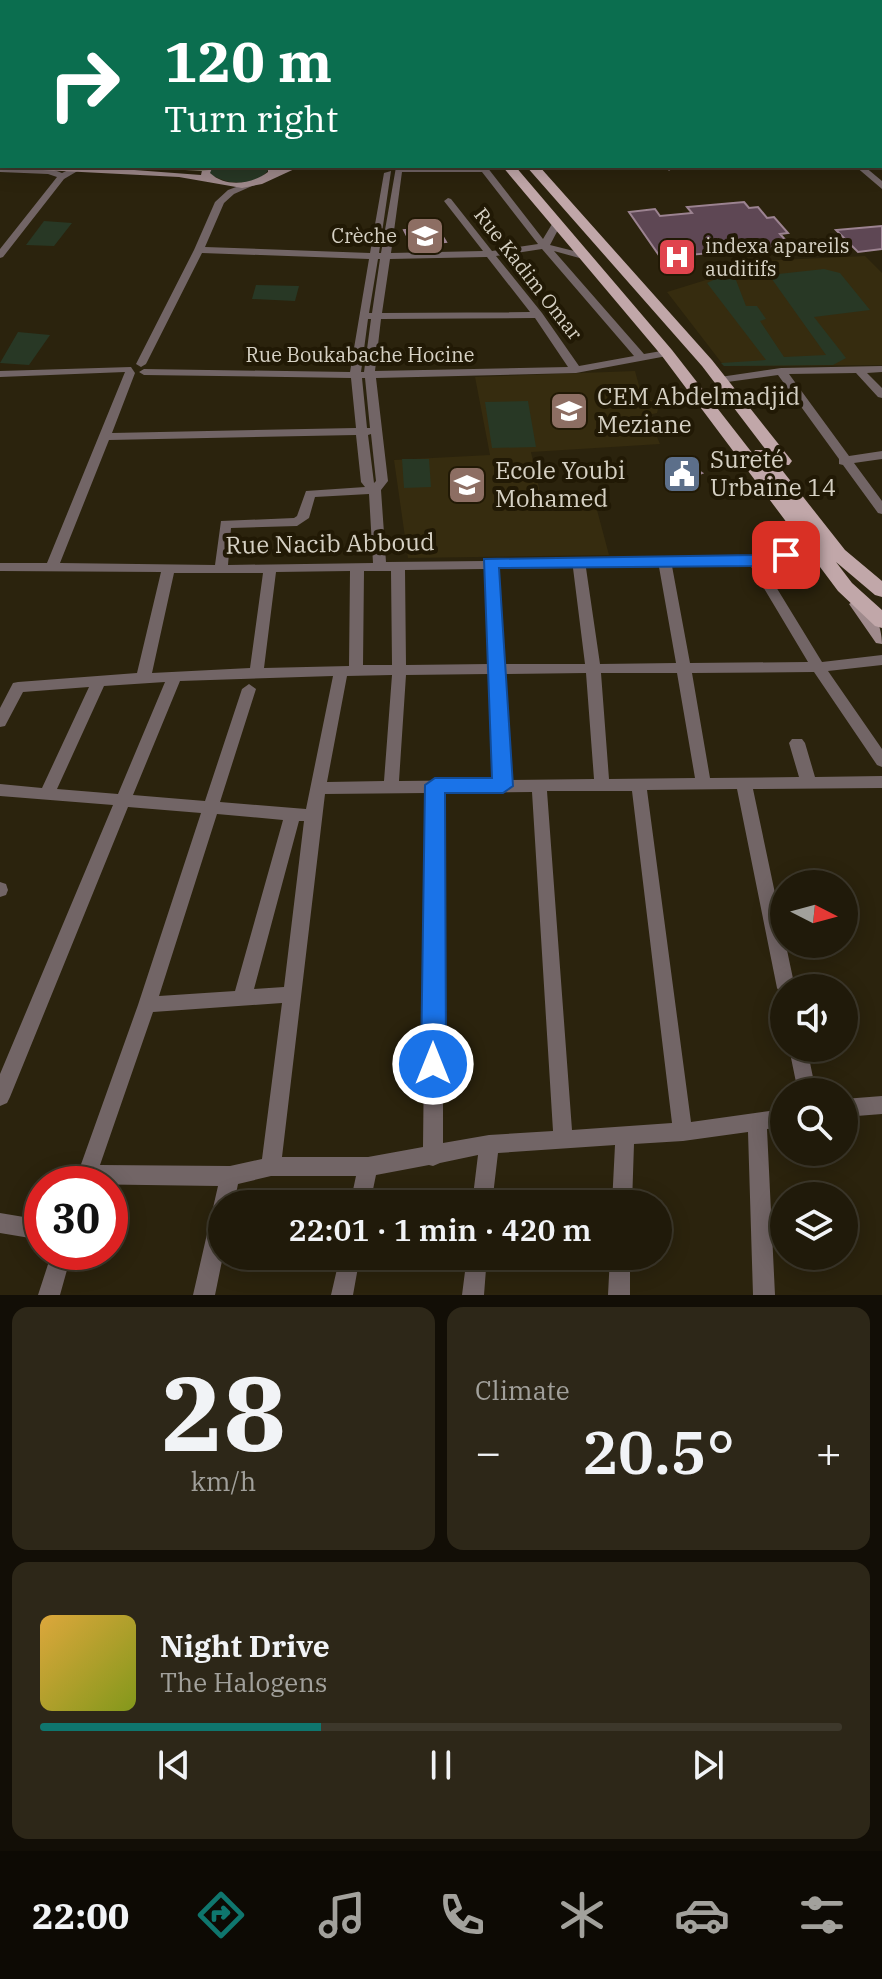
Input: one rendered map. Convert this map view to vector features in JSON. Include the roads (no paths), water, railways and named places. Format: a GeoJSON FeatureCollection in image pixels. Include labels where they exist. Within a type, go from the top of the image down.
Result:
{"type":"FeatureCollection","features":[{"type":"Feature","properties":{"kind":"main road"},"geometry":{"type":"LineString","coordinates":[[34,168],[55,172],[77,169],[179,174],[235,185],[255,183],[271,171]]}},
{"type":"Feature","properties":{"kind":"main road"},"geometry":{"type":"LineString","coordinates":[[207,168],[205,173],[212,181]]}},
{"type":"Feature","properties":{"kind":"main road"},"geometry":{"type":"LineString","coordinates":[[510,168],[555,226],[667,353],[882,639]]}},
{"type":"Feature","properties":{"kind":"main road"},"geometry":{"type":"LineString","coordinates":[[521,168],[690,360],[838,554],[882,589]]}},
{"type":"Feature","properties":{"kind":"main road"},"geometry":{"type":"LineString","coordinates":[[534,168],[720,380],[882,589]]}},
{"type":"Feature","properties":{"kind":"main road"},"geometry":{"type":"LineString","coordinates":[[845,587],[882,621]]}},
{"type":"Feature","properties":{"kind":"street"},"geometry":{"type":"LineString","coordinates":[[0,255],[55,172],[19,168]]}},
{"type":"Feature","properties":{"kind":"street"},"geometry":{"type":"LineString","coordinates":[[861,168],[882,186]]}},
{"type":"Feature","properties":{"kind":"street"},"geometry":{"type":"LineString","coordinates":[[380,565],[375,490],[367,482],[355,371],[361,316],[395,170],[484,169],[544,246],[642,358]]}},
{"type":"Feature","properties":{"kind":"street"},"geometry":{"type":"LineString","coordinates":[[212,181],[220,202]]}},
{"type":"Feature","properties":{"kind":"street"},"geometry":{"type":"LineString","coordinates":[[52,567],[106,437],[220,202],[231,192],[255,183]]}},
{"type":"Feature","properties":{"kind":"street","name":"Rue Kadim Omar"},"geometry":{"type":"LineString","coordinates":[[448,201],[575,366]]}},
{"type":"Feature","properties":{"kind":"street"},"geometry":{"type":"LineString","coordinates":[[544,246],[555,226]]}},
{"type":"Feature","properties":{"kind":"street"},"geometry":{"type":"LineString","coordinates":[[199,250],[377,256],[490,254],[544,246],[583,256]]}},
{"type":"Feature","properties":{"kind":"street"},"geometry":{"type":"LineString","coordinates":[[221,569],[225,524],[297,522],[303,518],[310,494],[375,490],[382,481],[369,370],[377,256]]}},
{"type":"Feature","properties":{"kind":"street"},"geometry":{"type":"LineString","coordinates":[[361,316],[538,315]]}},
{"type":"Feature","properties":{"kind":"street","name":"Rue Boukabache Hocine"},"geometry":{"type":"LineString","coordinates":[[0,374],[138,369],[355,371],[575,366],[667,353]]}},
{"type":"Feature","properties":{"kind":"street"},"geometry":{"type":"LineString","coordinates":[[720,380],[781,371],[882,369]]}},
{"type":"Feature","properties":{"kind":"street"},"geometry":{"type":"LineString","coordinates":[[859,370],[882,395]]}},
{"type":"Feature","properties":{"kind":"street"},"geometry":{"type":"LineString","coordinates":[[781,371],[843,461],[882,510]]}},
{"type":"Feature","properties":{"kind":"street"},"geometry":{"type":"LineString","coordinates":[[106,437],[377,431]]}},
{"type":"Feature","properties":{"kind":"street"},"geometry":{"type":"LineString","coordinates":[[843,461],[882,455]]}},
{"type":"Feature","properties":{"kind":"street","name":"Rue Nacib Abboud"},"geometry":{"type":"LineString","coordinates":[[0,567],[168,570],[754,561],[817,550]]}},
{"type":"Feature","properties":{"kind":"street"},"geometry":{"type":"LineString","coordinates":[[754,561],[818,667],[882,761]]}},
{"type":"Feature","properties":{"kind":"street"},"geometry":{"type":"LineString","coordinates":[[579,562],[593,668],[602,786]]}},
{"type":"Feature","properties":{"kind":"street"},"geometry":{"type":"LineString","coordinates":[[665,562],[704,785]]}},
{"type":"Feature","properties":{"kind":"street"},"geometry":{"type":"LineString","coordinates":[[490,563],[503,786]]}},
{"type":"Feature","properties":{"kind":"street"},"geometry":{"type":"LineString","coordinates":[[391,785],[399,670],[398,565]]}},
{"type":"Feature","properties":{"kind":"street"},"geometry":{"type":"LineString","coordinates":[[271,1166],[317,788],[348,670],[357,566]]}},
{"type":"Feature","properties":{"kind":"street"},"geometry":{"type":"LineString","coordinates":[[91,1166],[253,681],[270,568]]}},
{"type":"Feature","properties":{"kind":"street"},"geometry":{"type":"LineString","coordinates":[[143,679],[168,570]]}},
{"type":"Feature","properties":{"kind":"street"},"geometry":{"type":"LineString","coordinates":[[0,722],[18,687],[99,680],[174,678],[253,681],[348,670],[818,667],[882,660]]}},
{"type":"Feature","properties":{"kind":"street"},"geometry":{"type":"LineString","coordinates":[[0,1097],[126,800],[174,678]]}},
{"type":"Feature","properties":{"kind":"street"},"geometry":{"type":"LineString","coordinates":[[47,794],[99,680]]}},
{"type":"Feature","properties":{"kind":"street"},"geometry":{"type":"LineString","coordinates":[[797,743],[809,783]]}},
{"type":"Feature","properties":{"kind":"street"},"geometry":{"type":"LineString","coordinates":[[317,788],[882,782]]}},
{"type":"Feature","properties":{"kind":"street"},"geometry":{"type":"LineString","coordinates":[[433,1157],[435,785]]}},
{"type":"Feature","properties":{"kind":"street"},"geometry":{"type":"LineString","coordinates":[[744,785],[783,974]]}},
{"type":"Feature","properties":{"kind":"street"},"geometry":{"type":"LineString","coordinates":[[539,786],[563,1138]]}},
{"type":"Feature","properties":{"kind":"street"},"geometry":{"type":"LineString","coordinates":[[639,786],[683,1132]]}},
{"type":"Feature","properties":{"kind":"street"},"geometry":{"type":"LineString","coordinates":[[0,790],[313,816]]}},
{"type":"Feature","properties":{"kind":"street"},"geometry":{"type":"LineString","coordinates":[[242,999],[293,814]]}},
{"type":"Feature","properties":{"kind":"street"},"geometry":{"type":"LineString","coordinates":[[147,1005],[293,994]]}},
{"type":"Feature","properties":{"kind":"street"},"geometry":{"type":"LineString","coordinates":[[858,1107],[882,1105]]}},
{"type":"Feature","properties":{"kind":"street"},"geometry":{"type":"LineString","coordinates":[[128,1179],[230,1176],[271,1166],[368,1167],[489,1144],[683,1132],[770,1121]]}},
{"type":"Feature","properties":{"kind":"street"},"geometry":{"type":"LineString","coordinates":[[757,1124],[764,1295]]}},
{"type":"Feature","properties":{"kind":"street"},"geometry":{"type":"LineString","coordinates":[[623,1190],[625,1135]]}},
{"type":"Feature","properties":{"kind":"street"},"geometry":{"type":"LineString","coordinates":[[484,1190],[489,1144]]}},
{"type":"Feature","properties":{"kind":"street"},"geometry":{"type":"LineString","coordinates":[[363,1190],[368,1167]]}},
{"type":"Feature","properties":{"kind":"street"},"geometry":{"type":"LineString","coordinates":[[227,1190],[230,1176]]}},
{"type":"Feature","properties":{"kind":"street"},"geometry":{"type":"LineString","coordinates":[[0,1223],[24,1227]]}},
{"type":"Feature","properties":{"kind":"street"},"geometry":{"type":"LineString","coordinates":[[49,1295],[57,1270]]}},
{"type":"Feature","properties":{"kind":"street"},"geometry":{"type":"LineString","coordinates":[[204,1295],[209,1270]]}},
{"type":"Feature","properties":{"kind":"street"},"geometry":{"type":"LineString","coordinates":[[342,1295],[347,1270]]}},
{"type":"Feature","properties":{"kind":"street"},"geometry":{"type":"LineString","coordinates":[[473,1295],[476,1270]]}},
{"type":"Feature","properties":{"kind":"street"},"geometry":{"type":"LineString","coordinates":[[619,1295],[620,1270]]}},
{"type":"Feature","properties":{"kind":"tram line"},"geometry":{"type":"LineString","coordinates":[[168,168],[216,168]]}},
{"type":"Feature","properties":{"kind":"place","name":"Crèche"},"geometry":{"type":"Point","coordinates":[425,236]}},
{"type":"Feature","properties":{"kind":"place","name":"indexa apareils auditifs"},"geometry":{"type":"Point","coordinates":[677,257]}},
{"type":"Feature","properties":{"kind":"place","name":"CEM Abdelmadjid Meziane"},"geometry":{"type":"Point","coordinates":[569,411]}},
{"type":"Feature","properties":{"kind":"place","name":"Sureté Urbaine 14"},"geometry":{"type":"Point","coordinates":[682,474]}},
{"type":"Feature","properties":{"kind":"place","name":"Ecole Youbi Mohamed"},"geometry":{"type":"Point","coordinates":[467,485]}}]}
